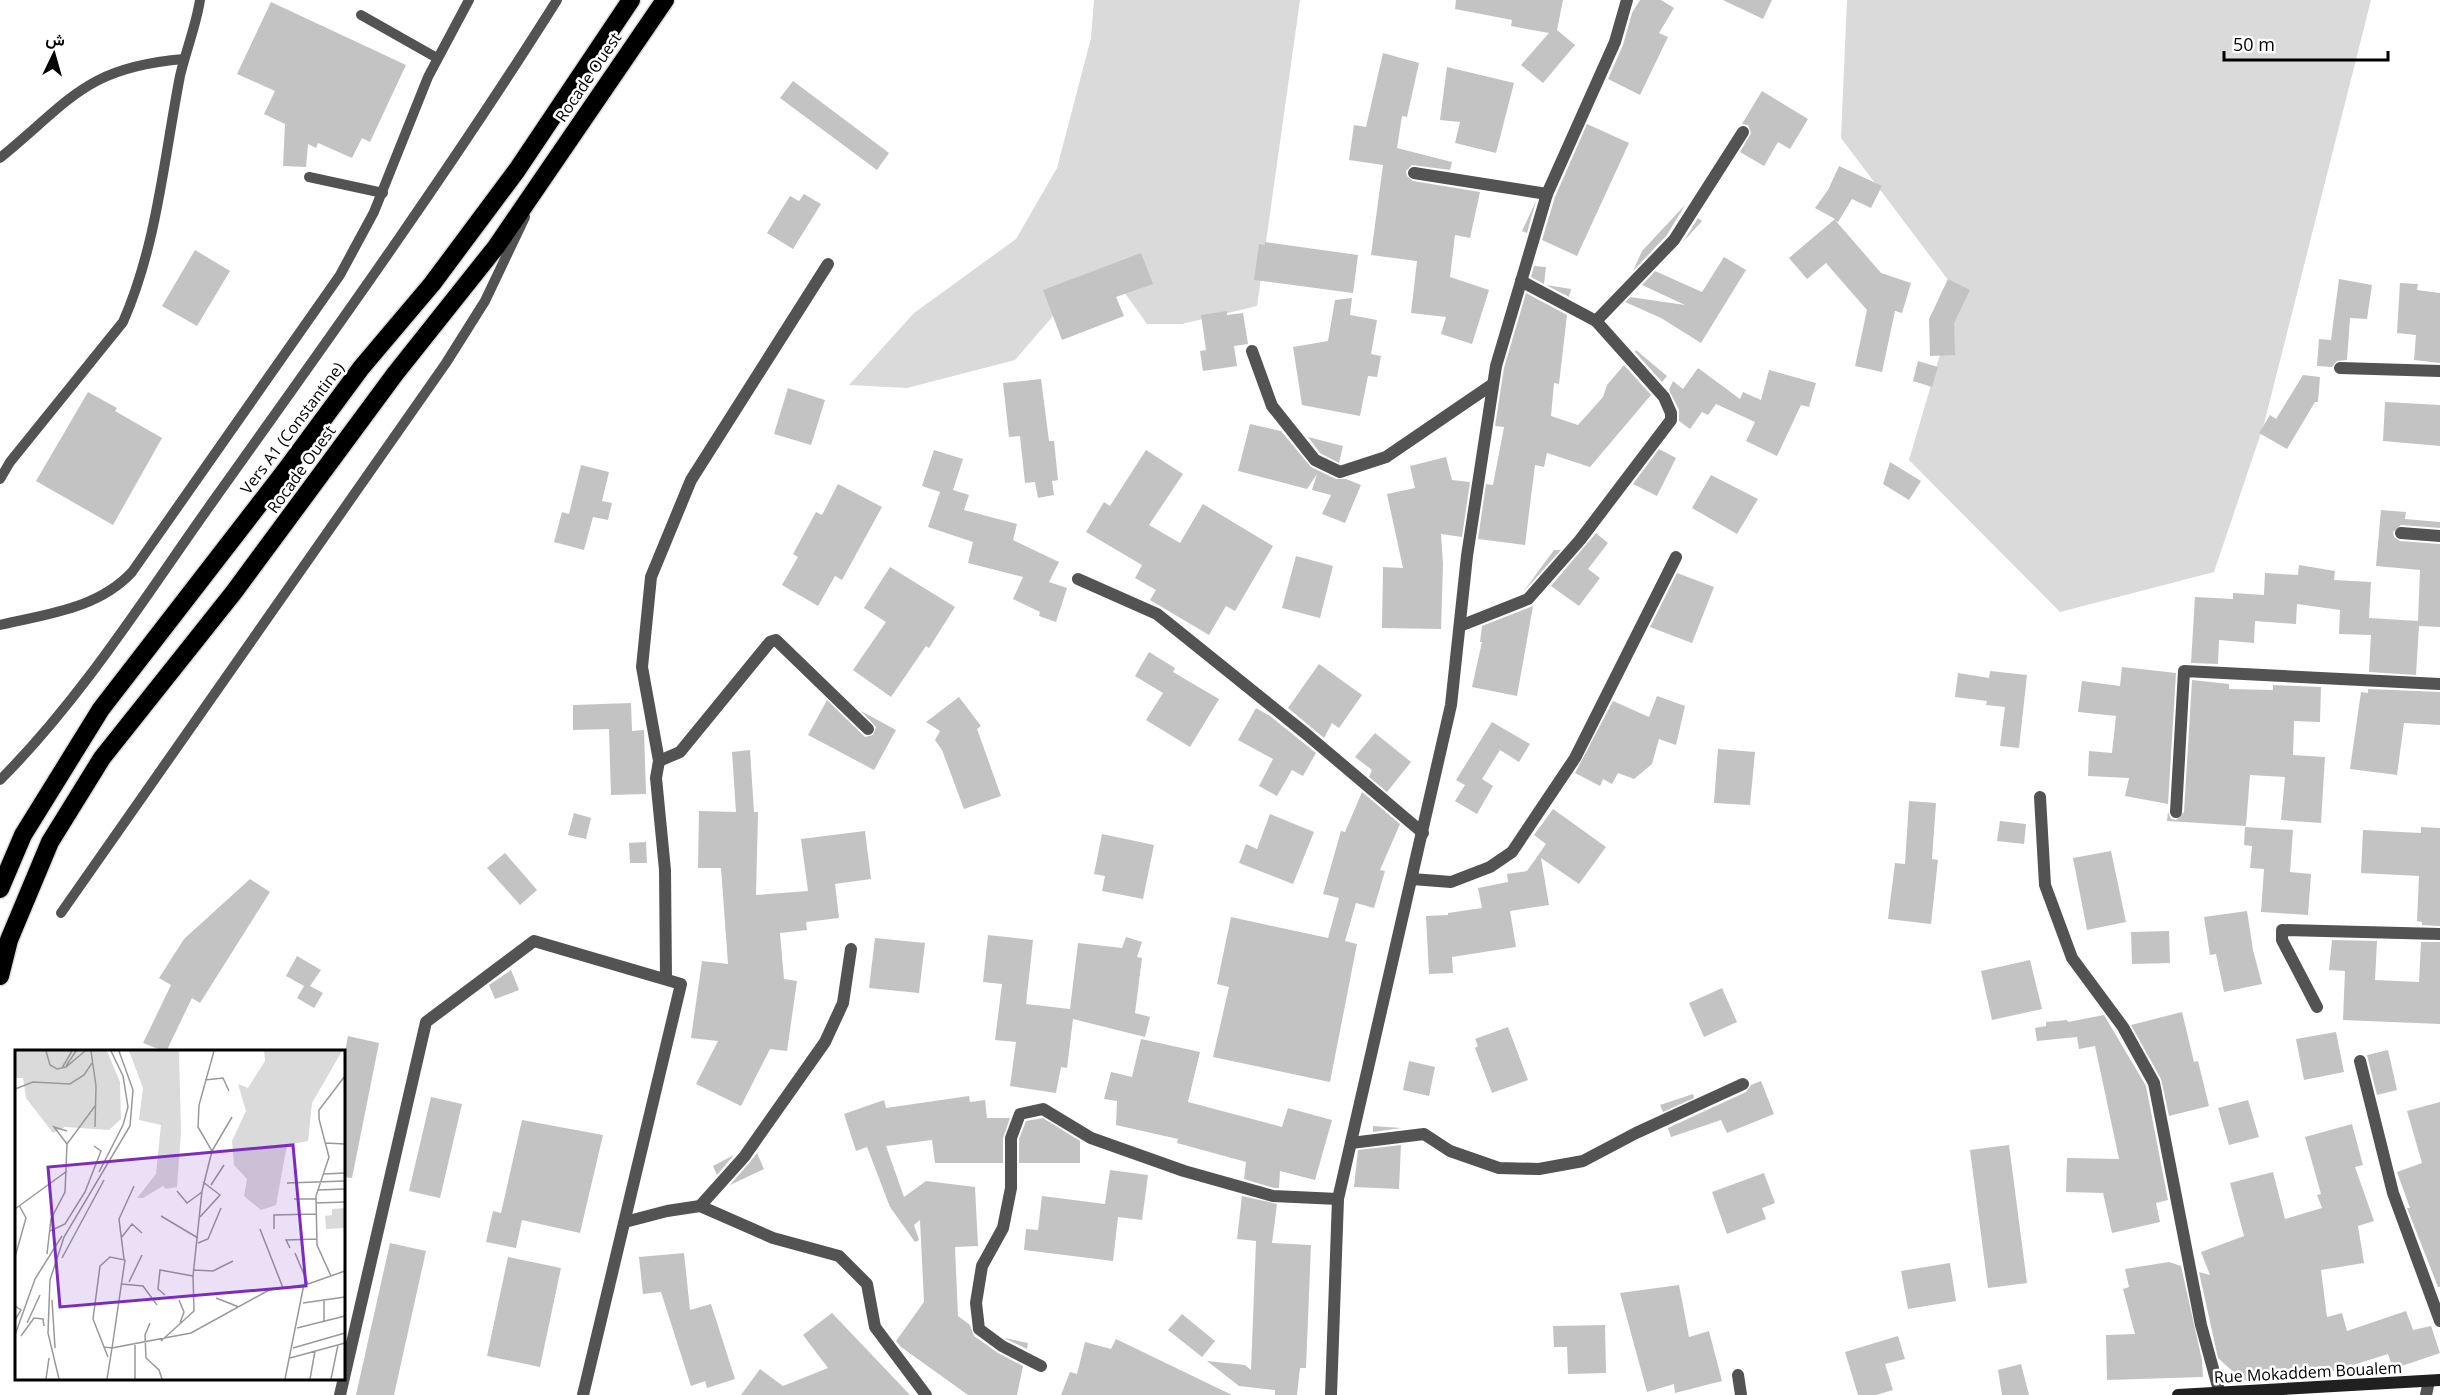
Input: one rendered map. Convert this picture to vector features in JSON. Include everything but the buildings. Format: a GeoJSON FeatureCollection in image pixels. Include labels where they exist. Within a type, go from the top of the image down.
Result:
{"type":"FeatureCollection","features":[{"type":"Feature","properties":{"kind":"highway","name":"Vers A1 (Constantine)"},"geometry":{"type":"LineString","coordinates":[[0,889],[23,835],[100,709],[285,471],[361,368],[432,284],[517,170],[631,0]]}},
{"type":"Feature","properties":{"kind":"highway","name":"Rocade Ouest"},"geometry":{"type":"LineString","coordinates":[[0,976],[9,940],[50,842],[102,758],[234,592],[395,374],[496,247],[665,0]]}},
{"type":"Feature","properties":{"kind":"street"},"geometry":{"type":"LineString","coordinates":[[1331,1395],[1338,1199],[1451,705],[1467,556],[1493,384],[1546,194],[1615,42],[1627,0]]}},
{"type":"Feature","properties":{"kind":"street"},"geometry":{"type":"LineString","coordinates":[[1596,321],[1674,240],[1743,132]]}},
{"type":"Feature","properties":{"kind":"street"},"geometry":{"type":"LineString","coordinates":[[1414,172],[1546,194]]}},
{"type":"Feature","properties":{"kind":"street"},"geometry":{"type":"LineString","coordinates":[[666,979],[665,870],[656,778],[658,761],[642,667],[651,578],[691,480],[828,264]]}},
{"type":"Feature","properties":{"kind":"street"},"geometry":{"type":"LineString","coordinates":[[1460,626],[1528,599],[1580,540],[1671,420],[1671,413],[1664,397],[1596,321],[1521,281]]}},
{"type":"Feature","properties":{"kind":"street"},"geometry":{"type":"LineString","coordinates":[[1252,351],[1272,406],[1315,460],[1340,472],[1386,457],[1493,384]]}},
{"type":"Feature","properties":{"kind":"street"},"geometry":{"type":"LineString","coordinates":[[2340,368],[2440,371]]}},
{"type":"Feature","properties":{"kind":"street"},"geometry":{"type":"LineString","coordinates":[[2401,533],[2440,536]]}},
{"type":"Feature","properties":{"kind":"street"},"geometry":{"type":"LineString","coordinates":[[1412,879],[1451,882],[1490,867],[1512,852],[1575,758],[1676,557]]}},
{"type":"Feature","properties":{"kind":"street"},"geometry":{"type":"LineString","coordinates":[[1078,579],[1157,614],[1305,733],[1423,833]]}},
{"type":"Feature","properties":{"kind":"street"},"geometry":{"type":"LineString","coordinates":[[658,761],[680,752],[770,642],[776,640],[868,729]]}},
{"type":"Feature","properties":{"kind":"street"},"geometry":{"type":"LineString","coordinates":[[2176,813],[2184,671],[2440,684]]}},
{"type":"Feature","properties":{"kind":"street"},"geometry":{"type":"LineString","coordinates":[[2040,797],[2045,885],[2072,958],[2123,1028],[2154,1083],[2201,1325],[2220,1394]]}},
{"type":"Feature","properties":{"kind":"street"},"geometry":{"type":"LineString","coordinates":[[2317,1007],[2287,952],[2282,940],[2282,930],[2440,934]]}},
{"type":"Feature","properties":{"kind":"street"},"geometry":{"type":"LineString","coordinates":[[345,1373],[426,1022],[534,941],[681,984],[584,1395]]}},
{"type":"Feature","properties":{"kind":"street"},"geometry":{"type":"LineString","coordinates":[[700,1206],[744,1157],[825,1042],[843,1003],[851,949]]}},
{"type":"Feature","properties":{"kind":"street"},"geometry":{"type":"LineString","coordinates":[[2360,1060],[2393,1193],[2440,1321]]}},
{"type":"Feature","properties":{"kind":"street"},"geometry":{"type":"LineString","coordinates":[[1351,1143],[1424,1134],[1450,1151],[1499,1168],[1539,1169],[1583,1161],[1635,1133],[1743,1084]]}},
{"type":"Feature","properties":{"kind":"street"},"geometry":{"type":"LineString","coordinates":[[1041,1366],[1002,1346],[979,1329],[976,1303],[982,1266],[1003,1228],[1011,1188],[1011,1138],[1020,1114],[1043,1108],[1091,1138],[1184,1171],[1272,1196],[1338,1199]]}},
{"type":"Feature","properties":{"kind":"street"},"geometry":{"type":"LineString","coordinates":[[625,1222],[667,1211],[700,1206],[773,1238],[839,1256],[867,1284],[876,1327],[926,1395]]}},
{"type":"Feature","properties":{"kind":"street"},"geometry":{"type":"LineString","coordinates":[[1738,1375],[1741,1395]]}},
{"type":"Feature","properties":{"kind":"street"},"geometry":{"type":"LineString","coordinates":[[340,1395],[343,1380]]}},
{"type":"Feature","properties":{"kind":"street"},"geometry":{"type":"LineString","coordinates":[[2426,1395],[2434,1381]]}},
{"type":"Feature","properties":{"kind":"street","name":"Rue Mokaddem Boualem"},"geometry":{"type":"LineString","coordinates":[[2178,1395],[2434,1381]]}},
{"type":"Feature","properties":{"kind":"lane"},"geometry":{"type":"LineString","coordinates":[[0,479],[10,462],[123,322],[131,303],[151,238],[184,59],[200,0]]}},
{"type":"Feature","properties":{"kind":"lane"},"geometry":{"type":"LineString","coordinates":[[0,625],[92,602],[111,592],[132,572],[340,274],[382,193],[437,58],[469,0]]}},
{"type":"Feature","properties":{"kind":"lane"},"geometry":{"type":"LineString","coordinates":[[0,780],[82,685],[362,293],[458,153],[557,0]]}},
{"type":"Feature","properties":{"kind":"lane"},"geometry":{"type":"LineString","coordinates":[[361,15],[437,58]]}},
{"type":"Feature","properties":{"kind":"lane"},"geometry":{"type":"LineString","coordinates":[[0,158],[61,104],[90,83],[127,67],[184,59]]}},
{"type":"Feature","properties":{"kind":"lane"},"geometry":{"type":"LineString","coordinates":[[61,913],[446,363],[485,301],[546,174]]}},
{"type":"Feature","properties":{"kind":"lane"},"geometry":{"type":"LineString","coordinates":[[309,177],[382,193]]}},
{"type":"Feature","properties":{"kind":"shaded area"},"geometry":{"type":"Polygon","coordinates":[[[1094,0],[1300,0],[1257,306],[1182,324],[1147,324],[1122,289],[1060,308],[1015,360],[907,388],[849,385],[914,313],[1016,239],[1057,168],[1091,38],[1094,0]]]}},
{"type":"Feature","properties":{"kind":"shaded area"},"geometry":{"type":"Polygon","coordinates":[[[1847,0],[2371,0],[2264,424],[2214,572],[2060,612],[1909,460],[1958,293],[1841,138],[1847,0]]]}}]}
